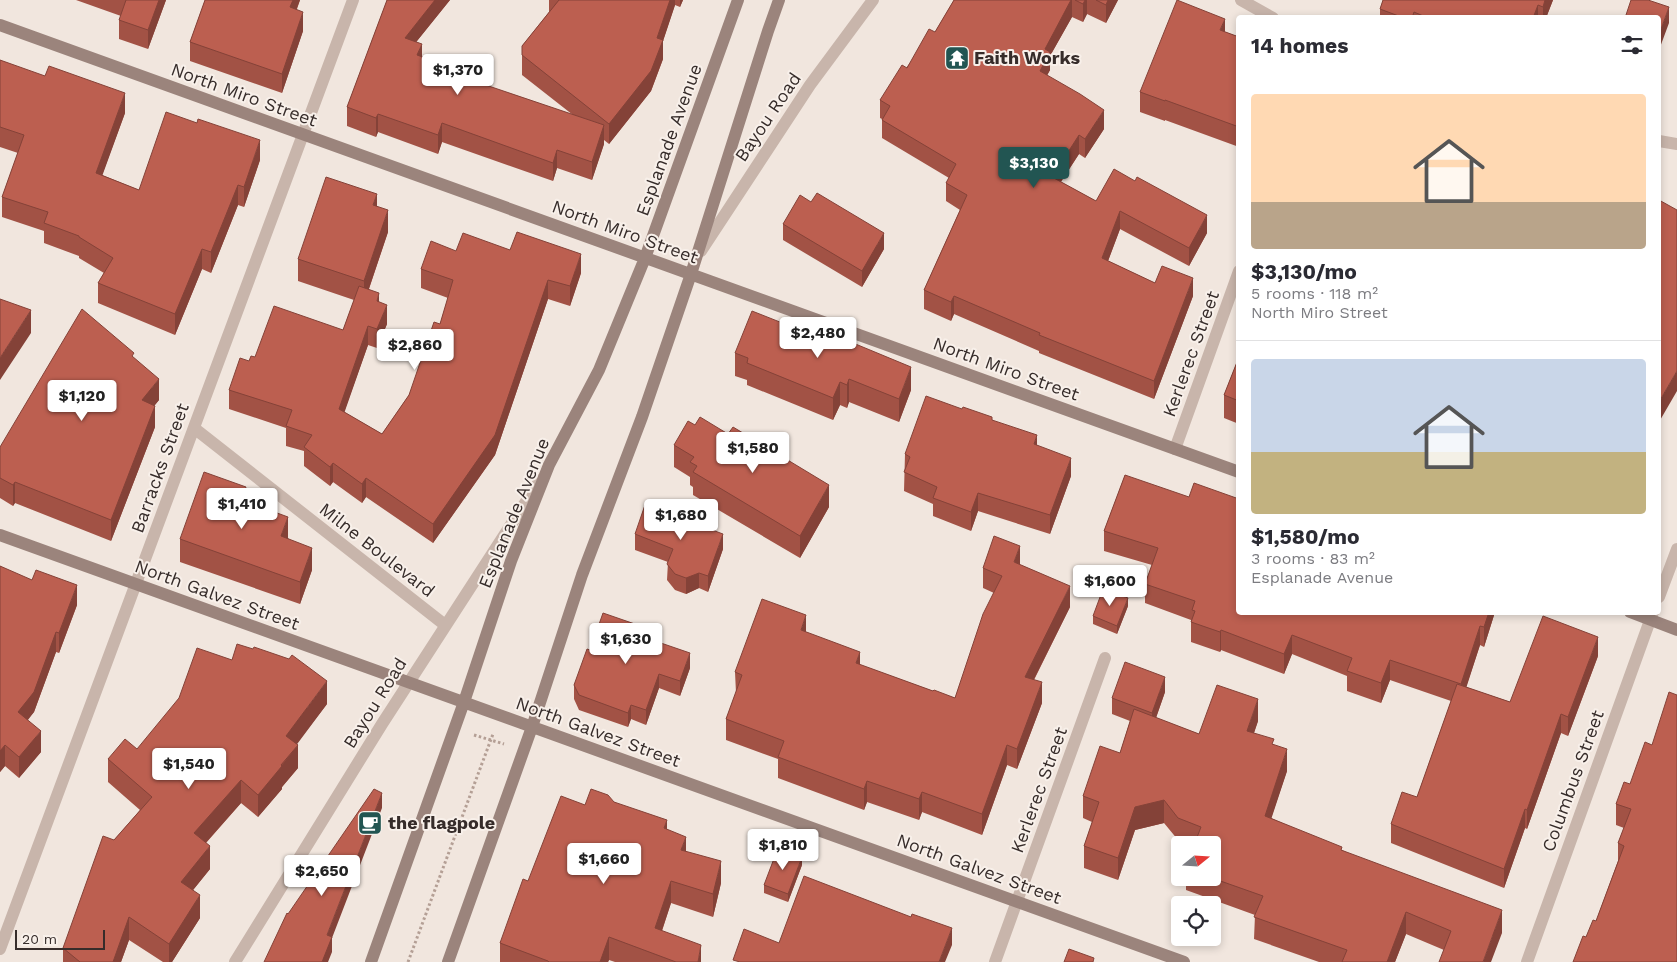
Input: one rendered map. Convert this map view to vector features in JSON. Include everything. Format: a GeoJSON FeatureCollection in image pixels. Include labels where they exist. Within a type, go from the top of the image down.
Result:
{"type":"FeatureCollection","features":[{"type":"Feature","properties":{"kind":"street","name":"Barracks Street"},"geometry":{"type":"LineString","coordinates":[[0,949],[352,0]]}},
{"type":"Feature","properties":{"kind":"street","name":"Esplanade Avenue"},"geometry":{"type":"LineString","coordinates":[[371,962],[464,702],[511,561],[549,465],[599,370],[645,258],[738,0]]}},
{"type":"Feature","properties":{"kind":"street"},"geometry":{"type":"LineString","coordinates":[[448,962],[532,727],[582,575],[642,417],[691,274],[779,0]]}},
{"type":"Feature","properties":{"kind":"street","name":"Bayou Road"},"geometry":{"type":"LineString","coordinates":[[696,257],[810,85],[873,0]]}},
{"type":"Feature","properties":{"kind":"street"},"geometry":{"type":"LineString","coordinates":[[1241,0],[1268,15]]}},
{"type":"Feature","properties":{"kind":"street","name":"North Miro Street"},"geometry":{"type":"LineString","coordinates":[[0,25],[1236,471]]}},
{"type":"Feature","properties":{"kind":"street"},"geometry":{"type":"LineString","coordinates":[[1661,142],[1677,144]]}},
{"type":"Feature","properties":{"kind":"street","name":"Kerlerec Street"},"geometry":{"type":"LineString","coordinates":[[1176,449],[1236,279]]}},
{"type":"Feature","properties":{"kind":"street","name":"Milne Boulevard"},"geometry":{"type":"LineString","coordinates":[[194,428],[445,625]]}},
{"type":"Feature","properties":{"kind":"street","name":"Bayou Road"},"geometry":{"type":"LineString","coordinates":[[235,962],[445,625],[549,465]]}},
{"type":"Feature","properties":{"kind":"street","name":"North Galvez Street"},"geometry":{"type":"LineString","coordinates":[[0,535],[1184,962]]}},
{"type":"Feature","properties":{"kind":"street"},"geometry":{"type":"LineString","coordinates":[[1661,592],[1677,549]]}},
{"type":"Feature","properties":{"kind":"street"},"geometry":{"type":"LineString","coordinates":[[1652,616],[1677,630]]}},
{"type":"Feature","properties":{"kind":"street","name":"Columbus Street"},"geometry":{"type":"LineString","coordinates":[[1527,962],[1652,616]]}},
{"type":"Feature","properties":{"kind":"street","name":"Kerlerec Street"},"geometry":{"type":"LineString","coordinates":[[995,962],[1105,658]]}},
{"type":"Feature","properties":{"kind":"path"},"geometry":{"type":"LineString","coordinates":[[408,962],[500,715]]}},
{"type":"Feature","properties":{"kind":"path"},"geometry":{"type":"LineString","coordinates":[[469,733],[507,745]]}},
{"type":"Feature","properties":{"kind":"building"},"geometry":{"type":"Polygon","coordinates":[[[126,0],[159,0],[148,30],[119,20],[126,0]]]}},
{"type":"Feature","properties":{"kind":"building"},"geometry":{"type":"Polygon","coordinates":[[[205,0],[293,0],[290,7],[303,12],[282,74],[190,42],[205,0]]]}},
{"type":"Feature","properties":{"kind":"building"},"geometry":{"type":"Polygon","coordinates":[[[387,0],[435,0],[405,38],[422,44],[417,55],[461,71],[459,76],[604,125],[592,162],[557,150],[553,163],[442,123],[438,135],[378,114],[376,118],[347,107],[387,0]]]}},
{"type":"Feature","properties":{"kind":"building"},"geometry":{"type":"Polygon","coordinates":[[[559,0],[670,0],[657,38],[663,40],[651,71],[609,124],[522,55],[522,46],[559,0]]]}},
{"type":"Feature","properties":{"kind":"building"},"geometry":{"type":"Polygon","coordinates":[[[954,0],[1071,0],[1045,49],[1050,52],[1040,71],[1104,110],[1085,139],[1079,135],[1052,177],[1096,201],[1114,169],[1135,181],[1137,177],[1207,215],[1189,248],[1120,211],[1102,258],[1155,283],[1162,266],[1193,278],[1154,381],[1039,335],[1040,333],[954,296],[951,302],[924,290],[967,195],[946,183],[956,164],[882,120],[890,106],[880,100],[902,65],[907,68],[929,29],[935,32],[954,0]]]}},
{"type":"Feature","properties":{"kind":"building"},"geometry":{"type":"Polygon","coordinates":[[[1075,0],[1085,0],[1083,4],[1075,0]]]}},
{"type":"Feature","properties":{"kind":"building"},"geometry":{"type":"Polygon","coordinates":[[[1096,0],[1108,0],[1106,5],[1096,0]]]}},
{"type":"Feature","properties":{"kind":"building"},"geometry":{"type":"Polygon","coordinates":[[[1177,0],[1225,19],[1220,30],[1236,36],[1236,126],[1140,92],[1177,0]]]}},
{"type":"Feature","properties":{"kind":"building"},"geometry":{"type":"Polygon","coordinates":[[[1383,0],[1545,0],[1543,7],[1538,5],[1534,15],[1421,15],[1414,12],[1413,15],[1396,15],[1380,9],[1383,0]]]}},
{"type":"Feature","properties":{"kind":"building"},"geometry":{"type":"Polygon","coordinates":[[[1631,0],[1648,0],[1669,7],[1661,29],[1661,15],[1626,15],[1631,0]]]}},
{"type":"Feature","properties":{"kind":"building"},"geometry":{"type":"Polygon","coordinates":[[[0,60],[45,76],[49,66],[125,93],[96,173],[139,190],[166,112],[197,123],[198,119],[260,140],[244,187],[238,185],[211,252],[202,249],[175,314],[98,283],[113,258],[79,236],[44,223],[48,212],[2,197],[24,135],[0,127],[0,60]]]}},
{"type":"Feature","properties":{"kind":"building"},"geometry":{"type":"Polygon","coordinates":[[[326,177],[377,194],[373,205],[388,210],[364,281],[298,259],[326,177]]]}},
{"type":"Feature","properties":{"kind":"building"},"geometry":{"type":"Polygon","coordinates":[[[817,193],[884,233],[862,271],[783,224],[800,195],[811,202],[817,193]]]}},
{"type":"Feature","properties":{"kind":"building"},"geometry":{"type":"Polygon","coordinates":[[[1661,201],[1677,210],[1677,371],[1661,399],[1661,201]]]}},
{"type":"Feature","properties":{"kind":"building"},"geometry":{"type":"Polygon","coordinates":[[[517,232],[581,254],[570,286],[548,280],[495,435],[433,524],[366,478],[362,484],[333,463],[330,467],[304,447],[312,435],[286,426],[292,410],[229,390],[240,358],[249,361],[251,356],[255,357],[274,306],[343,330],[359,286],[379,293],[377,301],[387,305],[377,329],[368,326],[339,409],[382,434],[409,395],[434,322],[440,324],[453,280],[421,269],[431,241],[456,251],[463,233],[510,250],[517,232]]]}},
{"type":"Feature","properties":{"kind":"building"},"geometry":{"type":"Polygon","coordinates":[[[0,299],[31,310],[0,358],[0,299]]]}},
{"type":"Feature","properties":{"kind":"building"},"geometry":{"type":"Polygon","coordinates":[[[82,309],[134,353],[132,356],[159,379],[142,400],[155,406],[111,520],[15,482],[13,485],[0,478],[0,447],[82,309]]]}},
{"type":"Feature","properties":{"kind":"building"},"geometry":{"type":"Polygon","coordinates":[[[752,311],[838,345],[841,338],[911,367],[899,399],[849,379],[847,385],[840,382],[833,398],[747,363],[748,358],[735,353],[752,311]]]}},
{"type":"Feature","properties":{"kind":"building"},"geometry":{"type":"Polygon","coordinates":[[[1236,365],[1236,400],[1224,395],[1236,365]]]}},
{"type":"Feature","properties":{"kind":"building"},"geometry":{"type":"Polygon","coordinates":[[[926,396],[992,417],[992,420],[1037,435],[1034,444],[1071,458],[1050,515],[978,493],[971,512],[933,498],[937,487],[904,472],[910,457],[905,454],[926,396]]]}},
{"type":"Feature","properties":{"kind":"building"},"geometry":{"type":"Polygon","coordinates":[[[700,417],[728,434],[733,427],[829,485],[800,536],[693,472],[697,466],[690,462],[694,457],[674,445],[688,421],[695,425],[700,417]]]}},
{"type":"Feature","properties":{"kind":"building"},"geometry":{"type":"Polygon","coordinates":[[[204,472],[246,487],[242,500],[288,517],[281,536],[312,548],[300,582],[180,539],[204,472]]]}},
{"type":"Feature","properties":{"kind":"building"},"geometry":{"type":"Polygon","coordinates":[[[1125,475],[1189,497],[1194,483],[1236,498],[1236,615],[1488,615],[1484,627],[1480,626],[1461,684],[1390,660],[1381,683],[1347,671],[1352,658],[1292,635],[1284,654],[1221,630],[1220,632],[1191,622],[1195,611],[1192,610],[1195,601],[1145,584],[1158,548],[1104,531],[1125,475]]]}},
{"type":"Feature","properties":{"kind":"building"},"geometry":{"type":"Polygon","coordinates":[[[645,505],[723,534],[708,576],[699,573],[686,578],[675,574],[667,564],[673,549],[635,534],[645,505]]]}},
{"type":"Feature","properties":{"kind":"building"},"geometry":{"type":"Polygon","coordinates":[[[994,536],[1020,546],[1014,562],[1070,586],[1025,677],[1042,682],[1017,749],[1007,745],[982,814],[922,792],[919,799],[867,781],[864,789],[778,757],[784,741],[726,719],[742,675],[735,672],[762,599],[806,615],[801,630],[860,652],[856,663],[955,698],[983,614],[1002,576],[983,568],[994,536]]]}},
{"type":"Feature","properties":{"kind":"building"},"geometry":{"type":"Polygon","coordinates":[[[0,566],[32,580],[36,570],[77,585],[59,633],[56,632],[34,692],[18,712],[41,731],[19,757],[5,745],[0,751],[0,566]]]}},
{"type":"Feature","properties":{"kind":"building"},"geometry":{"type":"Polygon","coordinates":[[[1103,589],[1128,598],[1117,626],[1093,616],[1103,589]]]}},
{"type":"Feature","properties":{"kind":"building"},"geometry":{"type":"Polygon","coordinates":[[[603,613],[658,632],[655,641],[690,653],[680,681],[659,674],[646,710],[631,705],[628,713],[579,695],[574,685],[587,649],[590,650],[603,613]]]}},
{"type":"Feature","properties":{"kind":"building"},"geometry":{"type":"Polygon","coordinates":[[[1543,616],[1598,637],[1568,717],[1561,714],[1504,869],[1391,824],[1402,792],[1417,797],[1457,684],[1510,702],[1543,616]]]}},
{"type":"Feature","properties":{"kind":"building"},"geometry":{"type":"Polygon","coordinates":[[[237,644],[253,649],[254,647],[289,659],[292,655],[327,681],[286,736],[298,745],[258,795],[241,780],[194,833],[210,846],[181,882],[200,895],[169,944],[129,917],[113,962],[80,962],[63,948],[103,836],[114,840],[152,797],[108,759],[125,739],[137,749],[179,698],[197,648],[232,660],[237,644]]]}},
{"type":"Feature","properties":{"kind":"building"},"geometry":{"type":"Polygon","coordinates":[[[1125,662],[1165,677],[1152,713],[1112,698],[1125,662]]]}},
{"type":"Feature","properties":{"kind":"building"},"geometry":{"type":"Polygon","coordinates":[[[1217,685],[1258,699],[1247,731],[1274,739],[1272,744],[1287,749],[1265,816],[1342,847],[1341,850],[1502,910],[1483,962],[1439,962],[1451,931],[1406,912],[1387,962],[1342,962],[1347,950],[1254,917],[1263,896],[1221,881],[1221,836],[1198,836],[1201,827],[1178,818],[1164,800],[1135,807],[1118,858],[1084,846],[1099,802],[1083,796],[1100,746],[1120,753],[1134,709],[1199,734],[1217,685]]]}},
{"type":"Feature","properties":{"kind":"building"},"geometry":{"type":"Polygon","coordinates":[[[1669,692],[1677,695],[1677,962],[1573,962],[1583,936],[1586,937],[1593,920],[1596,921],[1624,846],[1618,843],[1631,809],[1616,804],[1624,782],[1630,784],[1645,742],[1652,745],[1669,692]]]}},
{"type":"Feature","properties":{"kind":"building"},"geometry":{"type":"Polygon","coordinates":[[[374,789],[382,793],[327,935],[332,937],[322,962],[264,962],[287,913],[374,789]]]}},
{"type":"Feature","properties":{"kind":"building"},"geometry":{"type":"Polygon","coordinates":[[[591,789],[608,795],[614,802],[667,820],[664,828],[686,837],[681,850],[721,861],[713,894],[671,881],[655,928],[701,945],[698,962],[676,962],[609,937],[600,962],[549,962],[500,943],[523,879],[528,881],[561,796],[585,805],[591,789]]]}},
{"type":"Feature","properties":{"kind":"building"},"geometry":{"type":"Polygon","coordinates":[[[778,848],[802,857],[788,894],[764,885],[778,848]]]}},
{"type":"Feature","properties":{"kind":"building"},"geometry":{"type":"Polygon","coordinates":[[[804,876],[911,917],[912,914],[952,928],[939,962],[740,962],[733,960],[744,929],[779,943],[804,876]]]}},
{"type":"Feature","properties":{"kind":"building"},"geometry":{"type":"Polygon","coordinates":[[[1069,949],[1094,958],[1093,962],[1064,962],[1069,949]]]}},
{"type":"Feature","properties":{"kind":"place","name":"Faith Works"},"geometry":{"type":"Point","coordinates":[957,58]}},
{"type":"Feature","properties":{"kind":"place","name":"the flagpole"},"geometry":{"type":"Point","coordinates":[370,823]}}]}
